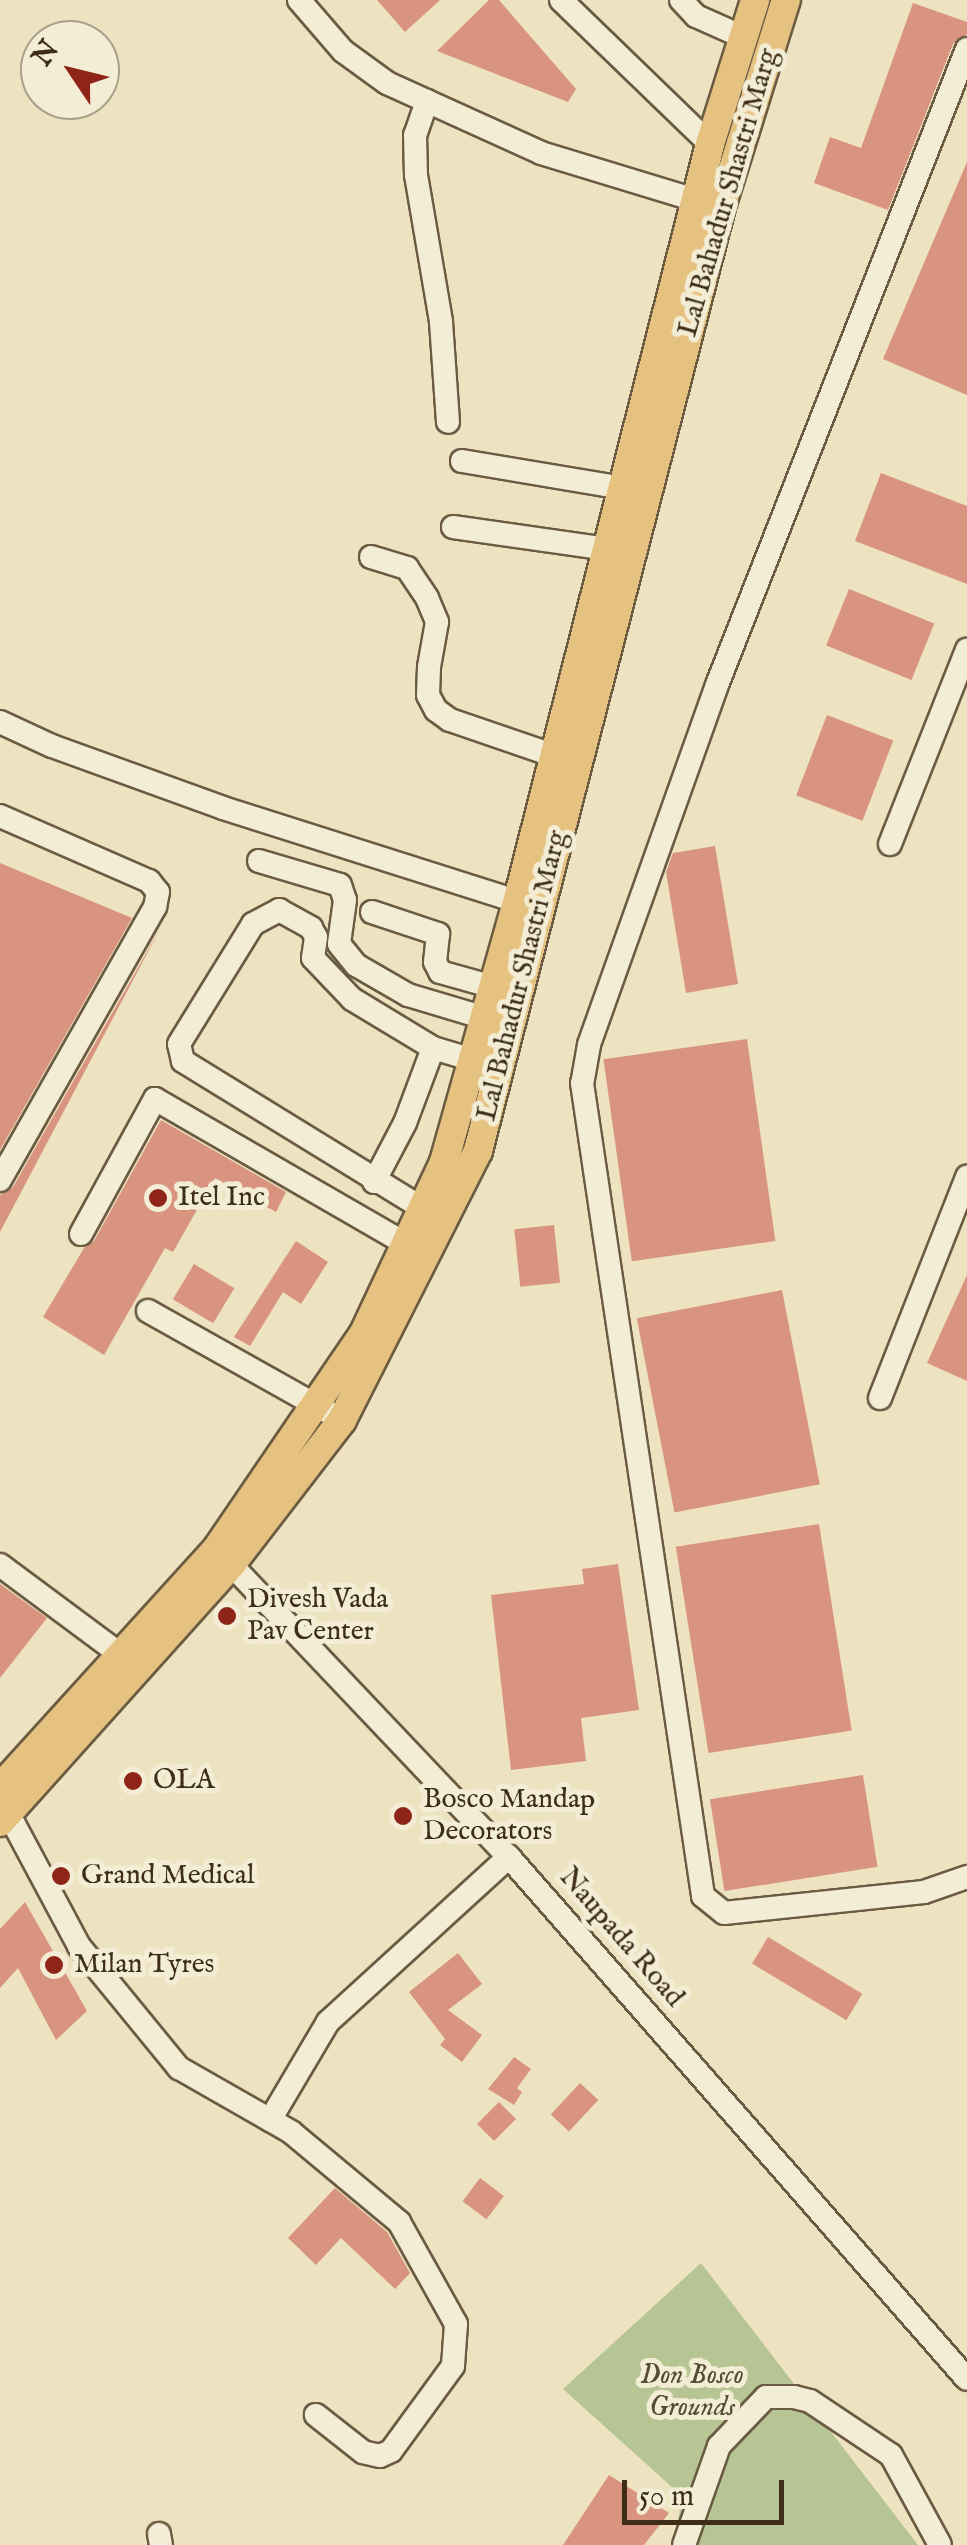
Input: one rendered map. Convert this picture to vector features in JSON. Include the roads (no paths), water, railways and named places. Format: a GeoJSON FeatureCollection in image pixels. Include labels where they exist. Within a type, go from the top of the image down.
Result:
{"type":"FeatureCollection","features":[{"type":"Feature","properties":{"kind":"main road","name":"Lal Bahadur Shastri Marg"},"geometry":{"type":"LineString","coordinates":[[5,1786],[224,1556],[342,1420],[478,1150],[506,990],[709,204],[710,144],[755,0]]}},
{"type":"Feature","properties":{"kind":"main road","name":"Lal Bahadur Shastri Marg"},"geometry":{"type":"LineString","coordinates":[[529,905],[555,756],[624,488],[709,204],[786,0]]}},
{"type":"Feature","properties":{"kind":"main road","name":"Lal Bahadur Shastri Marg"},"geometry":{"type":"LineString","coordinates":[[5,1786],[122,1655],[224,1556],[316,1404],[364,1334],[395,1239],[422,1208],[449,1145],[485,1018],[506,990]]}},
{"type":"Feature","properties":{"kind":"main road"},"geometry":{"type":"LineString","coordinates":[[449,1145],[478,1150]]}},
{"type":"Feature","properties":{"kind":"street"},"geometry":{"type":"LineString","coordinates":[[299,0],[343,51],[387,83],[541,153],[709,204]]}},
{"type":"Feature","properties":{"kind":"street"},"geometry":{"type":"LineString","coordinates":[[561,0],[710,144]]}},
{"type":"Feature","properties":{"kind":"street"},"geometry":{"type":"LineString","coordinates":[[681,0],[696,16],[744,38]]}},
{"type":"Feature","properties":{"kind":"street"},"geometry":{"type":"LineString","coordinates":[[967,49],[716,685],[589,1045],[582,1083],[703,1896],[724,1913],[924,1892],[967,1876]]}},
{"type":"Feature","properties":{"kind":"street"},"geometry":{"type":"LineString","coordinates":[[427,102],[415,135],[416,175],[442,322],[448,422]]}},
{"type":"Feature","properties":{"kind":"street"},"geometry":{"type":"LineString","coordinates":[[462,461],[624,488]]}},
{"type":"Feature","properties":{"kind":"street"},"geometry":{"type":"LineString","coordinates":[[453,526],[608,550]]}},
{"type":"Feature","properties":{"kind":"street"},"geometry":{"type":"LineString","coordinates":[[371,557],[407,568],[427,598],[437,622],[428,667],[428,695],[436,710],[450,720],[555,756]]}},
{"type":"Feature","properties":{"kind":"street"},"geometry":{"type":"LineString","coordinates":[[890,844],[967,650]]}},
{"type":"Feature","properties":{"kind":"street"},"geometry":{"type":"LineString","coordinates":[[0,722],[52,746],[223,808],[529,905]]}},
{"type":"Feature","properties":{"kind":"street"},"geometry":{"type":"LineString","coordinates":[[0,816],[149,880],[158,892],[155,907],[0,1180]]}},
{"type":"Feature","properties":{"kind":"street"},"geometry":{"type":"LineString","coordinates":[[259,861],[340,885],[345,900],[339,944],[356,965],[408,996],[485,1018]]}},
{"type":"Feature","properties":{"kind":"street"},"geometry":{"type":"LineString","coordinates":[[422,1208],[374,1182],[183,1061],[179,1044],[253,924],[279,910],[311,928],[316,937],[313,958],[352,999],[433,1048],[473,1060]]}},
{"type":"Feature","properties":{"kind":"street"},"geometry":{"type":"LineString","coordinates":[[372,912],[438,934],[435,968],[506,990]]}},
{"type":"Feature","properties":{"kind":"street"},"geometry":{"type":"LineString","coordinates":[[374,1182],[405,1123],[433,1048]]}},
{"type":"Feature","properties":{"kind":"street"},"geometry":{"type":"LineString","coordinates":[[80,1234],[155,1099],[316,1189],[395,1239]]}},
{"type":"Feature","properties":{"kind":"street"},"geometry":{"type":"LineString","coordinates":[[880,1398],[967,1177]]}},
{"type":"Feature","properties":{"kind":"street"},"geometry":{"type":"LineString","coordinates":[[148,1311],[342,1420]]}},
{"type":"Feature","properties":{"kind":"street","name":"Naupada Road"},"geometry":{"type":"LineString","coordinates":[[224,1556],[509,1857],[967,2379]]}},
{"type":"Feature","properties":{"kind":"street"},"geometry":{"type":"LineString","coordinates":[[0,1565],[122,1655]]}},
{"type":"Feature","properties":{"kind":"street"},"geometry":{"type":"LineString","coordinates":[[5,1786],[79,1946],[179,2068],[270,2120],[321,2156],[399,2222],[456,2324],[453,2366],[391,2452],[380,2456],[363,2452],[316,2414]]}},
{"type":"Feature","properties":{"kind":"street"},"geometry":{"type":"LineString","coordinates":[[270,2120],[328,2022],[509,1857]]}},
{"type":"Feature","properties":{"kind":"street"},"geometry":{"type":"LineString","coordinates":[[684,2545],[719,2446],[766,2397],[794,2396],[810,2401],[891,2456],[940,2545]]}},
{"type":"Feature","properties":{"kind":"place","name":"Itel Inc"},"geometry":{"type":"Point","coordinates":[158,1198]}},
{"type":"Feature","properties":{"kind":"place","name":"Divesh Vada Pav Center"},"geometry":{"type":"Point","coordinates":[227,1616]}},
{"type":"Feature","properties":{"kind":"place","name":"OLA"},"geometry":{"type":"Point","coordinates":[133,1781]}},
{"type":"Feature","properties":{"kind":"place","name":"Bosco Mandap Decorators"},"geometry":{"type":"Point","coordinates":[403,1816]}},
{"type":"Feature","properties":{"kind":"place","name":"Grand Medical"},"geometry":{"type":"Point","coordinates":[61,1876]}},
{"type":"Feature","properties":{"kind":"place","name":"Milan Tyres"},"geometry":{"type":"Point","coordinates":[54,1965]}},
{"type":"Feature","properties":{"kind":"park label","name":"Don Bosco Grounds"},"geometry":{"type":"Point","coordinates":[692,2392]}}]}
